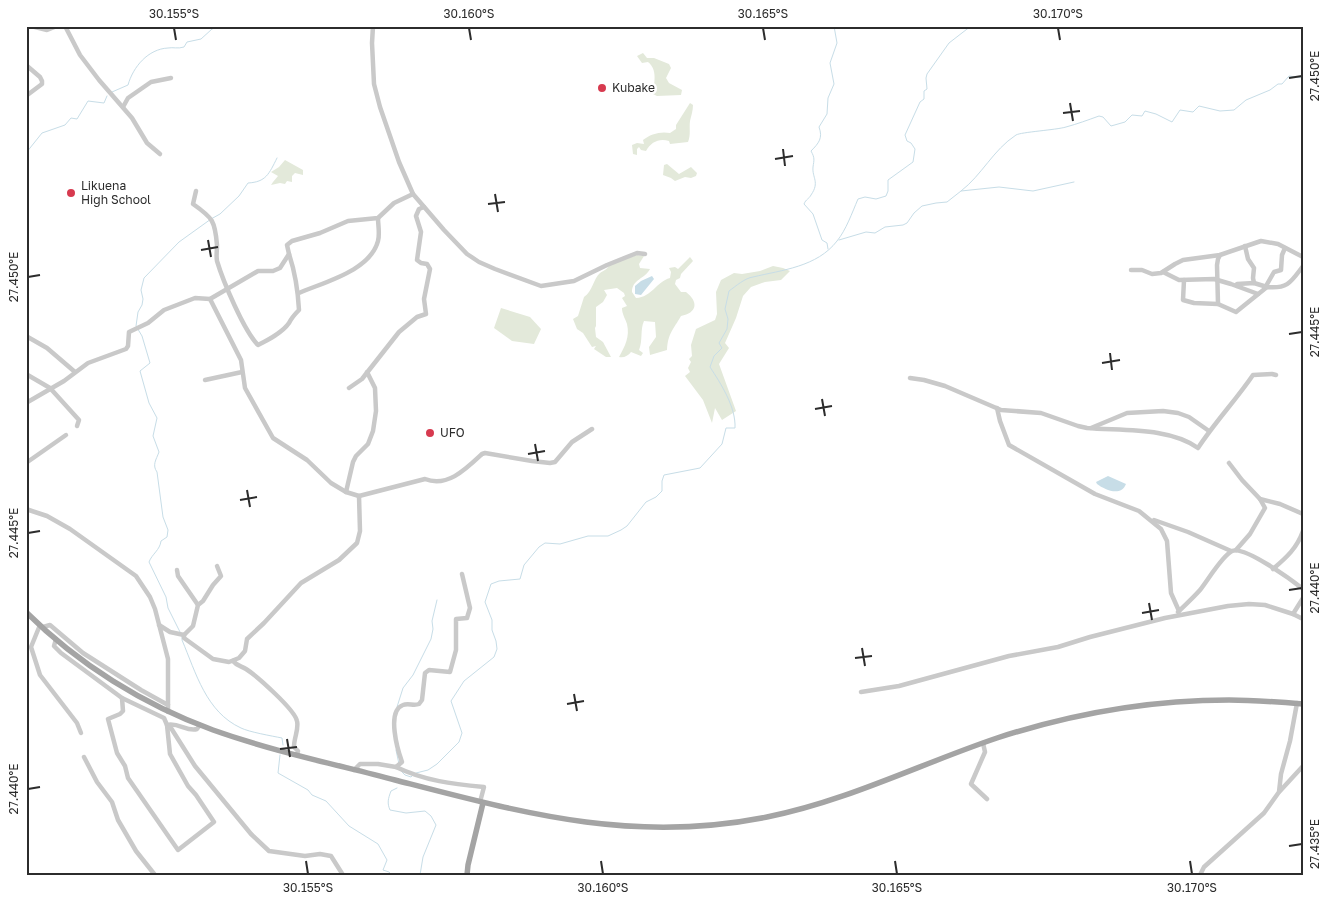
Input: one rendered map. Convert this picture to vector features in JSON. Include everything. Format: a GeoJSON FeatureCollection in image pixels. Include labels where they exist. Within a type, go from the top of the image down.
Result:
{"type":"FeatureCollection","features":[{"type":"Feature","properties":{"kind":"main road"},"geometry":{"type":"LineString","coordinates":[[26,612],[74,654],[114,682],[200,725],[245,741],[297,756],[481,803],[562,820],[609,826],[652,828],[719,824],[772,816],[860,790],[983,743],[1024,730],[1052,722],[1133,707],[1212,700],[1300,704]]}},
{"type":"Feature","properties":{"kind":"main road"},"geometry":{"type":"LineString","coordinates":[[467,875],[481,803]]}},
{"type":"Feature","properties":{"kind":"street"},"geometry":{"type":"LineString","coordinates":[[31,26],[47,30],[57,26]]}},
{"type":"Feature","properties":{"kind":"street"},"geometry":{"type":"LineString","coordinates":[[65,26],[80,55],[98,80],[123,107],[147,143],[160,154]]}},
{"type":"Feature","properties":{"kind":"street"},"geometry":{"type":"LineString","coordinates":[[373,26],[373,74],[378,100],[399,162],[413,194],[467,254],[480,262],[536,285],[546,286],[574,281],[637,253],[645,254]]}},
{"type":"Feature","properties":{"kind":"street"},"geometry":{"type":"LineString","coordinates":[[26,65],[42,81],[42,84],[26,96]]}},
{"type":"Feature","properties":{"kind":"street"},"geometry":{"type":"LineString","coordinates":[[123,107],[128,98],[151,82],[171,78]]}},
{"type":"Feature","properties":{"kind":"street"},"geometry":{"type":"LineString","coordinates":[[196,191],[193,204],[208,215],[215,226],[217,260],[242,321],[258,345],[272,337],[299,310],[299,294],[295,271],[287,246],[292,241],[320,233],[348,221],[378,218],[394,203],[413,194]]}},
{"type":"Feature","properties":{"kind":"street"},"geometry":{"type":"LineString","coordinates":[[349,388],[362,379],[399,332],[417,317],[426,314],[424,299],[430,269],[427,264],[417,260],[421,232],[416,216],[419,209],[424,207]]}},
{"type":"Feature","properties":{"kind":"street"},"geometry":{"type":"LineString","coordinates":[[299,294],[352,272],[369,258],[378,243],[378,218]]}},
{"type":"Feature","properties":{"kind":"street"},"geometry":{"type":"LineString","coordinates":[[1131,270],[1142,270],[1152,274],[1163,272],[1183,260],[1220,255],[1261,241],[1285,248],[1303,257]]}},
{"type":"Feature","properties":{"kind":"street"},"geometry":{"type":"LineString","coordinates":[[1245,246],[1248,259],[1254,268],[1254,283]]}},
{"type":"Feature","properties":{"kind":"street"},"geometry":{"type":"LineString","coordinates":[[1184,280],[1183,300],[1194,303],[1218,304],[1236,312],[1266,286],[1274,272],[1281,270],[1282,255],[1285,248]]}},
{"type":"Feature","properties":{"kind":"street"},"geometry":{"type":"LineString","coordinates":[[26,403],[64,381],[88,363],[126,349],[130,332],[148,323],[164,310],[195,298],[210,298],[258,271],[280,268],[289,254]]}},
{"type":"Feature","properties":{"kind":"street"},"geometry":{"type":"LineString","coordinates":[[1218,304],[1217,280],[1218,259],[1220,255]]}},
{"type":"Feature","properties":{"kind":"street"},"geometry":{"type":"LineString","coordinates":[[1237,286],[1237,284],[1254,283],[1282,288],[1292,282],[1303,266]]}},
{"type":"Feature","properties":{"kind":"street"},"geometry":{"type":"LineString","coordinates":[[1163,272],[1175,279],[1217,280],[1258,294]]}},
{"type":"Feature","properties":{"kind":"street"},"geometry":{"type":"LineString","coordinates":[[210,298],[241,360],[245,388],[273,438],[306,460],[331,483],[346,492],[359,496],[425,479],[434,482],[444,481],[459,474],[485,453],[532,461],[555,462],[572,442],[592,429]]}},
{"type":"Feature","properties":{"kind":"street"},"geometry":{"type":"LineString","coordinates":[[26,336],[47,348],[76,372]]}},
{"type":"Feature","properties":{"kind":"street"},"geometry":{"type":"LineString","coordinates":[[206,380],[242,372]]}},
{"type":"Feature","properties":{"kind":"street"},"geometry":{"type":"LineString","coordinates":[[346,492],[353,462],[356,456],[368,444],[374,430],[376,411],[375,388],[367,372]]}},
{"type":"Feature","properties":{"kind":"street"},"geometry":{"type":"LineString","coordinates":[[26,374],[50,388],[79,420],[77,426]]}},
{"type":"Feature","properties":{"kind":"street"},"geometry":{"type":"LineString","coordinates":[[910,378],[945,386],[1011,412],[1021,410],[1041,413],[1078,426],[1091,428],[1149,432],[1186,441],[1198,448],[1209,431],[1254,375],[1276,375]]}},
{"type":"Feature","properties":{"kind":"street"},"geometry":{"type":"LineString","coordinates":[[997,408],[1009,445],[1095,494],[1113,499],[1139,511],[1161,529],[1167,541]]}},
{"type":"Feature","properties":{"kind":"street"},"geometry":{"type":"LineString","coordinates":[[1091,428],[1127,413],[1163,411],[1189,417],[1209,431]]}},
{"type":"Feature","properties":{"kind":"street"},"geometry":{"type":"LineString","coordinates":[[26,463],[66,435]]}},
{"type":"Feature","properties":{"kind":"street"},"geometry":{"type":"LineString","coordinates":[[1173,617],[1250,534],[1264,511],[1264,505],[1260,499],[1229,463]]}},
{"type":"Feature","properties":{"kind":"street"},"geometry":{"type":"LineString","coordinates":[[184,635],[184,638],[213,659],[229,662],[239,658],[244,651],[247,639],[301,583],[339,560],[357,543],[360,531],[359,496]]}},
{"type":"Feature","properties":{"kind":"street"},"geometry":{"type":"LineString","coordinates":[[1260,499],[1280,504],[1303,514]]}},
{"type":"Feature","properties":{"kind":"street"},"geometry":{"type":"LineString","coordinates":[[26,509],[47,516],[70,530],[136,576],[150,597],[168,659],[168,708]]}},
{"type":"Feature","properties":{"kind":"street"},"geometry":{"type":"LineString","coordinates":[[1152,520],[1254,557],[1303,589]]}},
{"type":"Feature","properties":{"kind":"street"},"geometry":{"type":"LineString","coordinates":[[1169,525],[1167,541],[1171,592],[1179,611]]}},
{"type":"Feature","properties":{"kind":"street"},"geometry":{"type":"LineString","coordinates":[[1273,569],[1298,544],[1303,531]]}},
{"type":"Feature","properties":{"kind":"street"},"geometry":{"type":"LineString","coordinates":[[184,635],[193,626],[198,606],[221,576],[216,566]]}},
{"type":"Feature","properties":{"kind":"street"},"geometry":{"type":"LineString","coordinates":[[177,570],[178,576],[198,606]]}},
{"type":"Feature","properties":{"kind":"street"},"geometry":{"type":"LineString","coordinates":[[396,767],[402,762],[394,730],[399,708],[403,705],[419,704],[422,700],[425,673],[430,670],[450,672],[456,650],[456,619],[467,618],[470,608],[462,574]]}},
{"type":"Feature","properties":{"kind":"street"},"geometry":{"type":"LineString","coordinates":[[1293,614],[1303,598]]}},
{"type":"Feature","properties":{"kind":"street"},"geometry":{"type":"LineString","coordinates":[[861,692],[899,686],[1009,656],[1058,647],[1090,637],[1228,606],[1266,605],[1303,619]]}},
{"type":"Feature","properties":{"kind":"street"},"geometry":{"type":"LineString","coordinates":[[159,625],[170,632],[184,635]]}},
{"type":"Feature","properties":{"kind":"street"},"geometry":{"type":"LineString","coordinates":[[81,733],[70,713],[40,675],[31,647],[42,626],[50,626],[83,654],[168,708]]}},
{"type":"Feature","properties":{"kind":"street"},"geometry":{"type":"LineString","coordinates":[[56,639],[54,646],[61,654],[122,698],[164,718],[205,778],[251,834],[269,850],[305,856],[320,854],[331,856],[343,875]]}},
{"type":"Feature","properties":{"kind":"street"},"geometry":{"type":"LineString","coordinates":[[233,661],[256,676],[296,715],[298,729],[294,737],[294,747],[298,751],[297,756]]}},
{"type":"Feature","properties":{"kind":"street"},"geometry":{"type":"LineString","coordinates":[[122,698],[123,711],[108,719],[117,753],[125,766],[128,778],[178,850],[214,822],[188,786],[170,754],[168,726]]}},
{"type":"Feature","properties":{"kind":"street"},"geometry":{"type":"LineString","coordinates":[[1279,792],[1281,774],[1300,704]]}},
{"type":"Feature","properties":{"kind":"street"},"geometry":{"type":"LineString","coordinates":[[168,726],[175,724],[192,730],[197,729],[200,725]]}},
{"type":"Feature","properties":{"kind":"street"},"geometry":{"type":"LineString","coordinates":[[983,743],[985,752],[971,784],[987,799]]}},
{"type":"Feature","properties":{"kind":"street"},"geometry":{"type":"LineString","coordinates":[[84,757],[97,782],[112,802],[118,820],[136,851],[155,875]]}},
{"type":"Feature","properties":{"kind":"street"},"geometry":{"type":"LineString","coordinates":[[354,770],[360,764],[378,764],[396,767],[408,773],[439,782],[484,787],[481,803]]}},
{"type":"Feature","properties":{"kind":"street"},"geometry":{"type":"LineString","coordinates":[[1200,875],[1204,867],[1264,813],[1279,792],[1303,766]]}},
{"type":"Feature","properties":{"kind":"green space"},"geometry":{"type":"Polygon","coordinates":[[[643,53],[647,58],[654,58],[669,64],[671,68],[666,78],[669,83],[682,90],[681,95],[657,96],[653,94],[655,77],[653,69],[648,62],[642,63],[637,56],[643,53]]]}},
{"type":"Feature","properties":{"kind":"green space"},"geometry":{"type":"Polygon","coordinates":[[[690,103],[693,107],[688,142],[670,144],[669,141],[659,140],[650,145],[646,151],[641,150],[639,147],[637,155],[633,154],[632,145],[637,143],[644,144],[643,140],[649,136],[659,133],[670,133],[676,129],[676,125],[690,103]]]}},
{"type":"Feature","properties":{"kind":"green space"},"geometry":{"type":"Polygon","coordinates":[[[285,160],[303,170],[303,175],[295,173],[292,176],[292,182],[287,181],[285,184],[271,185],[278,176],[271,172],[285,160]]]}},
{"type":"Feature","properties":{"kind":"green space"},"geometry":{"type":"Polygon","coordinates":[[[667,164],[679,174],[691,167],[697,173],[696,176],[691,178],[685,177],[675,181],[663,175],[664,165],[667,164]]]}},
{"type":"Feature","properties":{"kind":"green space"},"geometry":{"type":"Polygon","coordinates":[[[637,255],[644,256],[639,264],[640,268],[650,269],[634,284],[632,292],[636,298],[646,295],[670,278],[671,272],[669,268],[675,267],[678,269],[690,257],[693,261],[681,274],[680,278],[676,280],[675,284],[681,292],[686,292],[690,296],[694,307],[686,315],[681,316],[673,328],[667,350],[650,355],[649,347],[656,337],[655,322],[644,321],[639,350],[643,353],[641,356],[631,352],[629,355],[619,357],[628,333],[622,310],[622,308],[627,306],[622,298],[625,296],[617,288],[604,290],[607,295],[603,302],[596,307],[595,328],[596,337],[603,342],[611,357],[606,357],[594,349],[596,346],[592,347],[583,333],[577,329],[573,319],[578,316],[584,297],[600,273],[609,265],[637,255]]]}},
{"type":"Feature","properties":{"kind":"green space"},"geometry":{"type":"Polygon","coordinates":[[[773,266],[790,271],[781,280],[765,282],[751,287],[743,296],[725,343],[729,348],[719,364],[736,411],[722,420],[715,408],[712,423],[703,400],[685,376],[690,372],[688,368],[691,362],[689,359],[692,356],[691,345],[696,329],[715,320],[717,314],[716,292],[721,280],[734,273],[742,274],[760,271],[773,266]]]}},
{"type":"Feature","properties":{"kind":"green space"},"geometry":{"type":"Polygon","coordinates":[[[501,308],[530,317],[541,329],[534,344],[512,341],[494,328],[501,308]]]}},
{"type":"Feature","properties":{"kind":"water"},"geometry":{"type":"Polygon","coordinates":[[[652,276],[654,279],[641,295],[635,294],[635,286],[652,276]]]}},
{"type":"Feature","properties":{"kind":"water"},"geometry":{"type":"Polygon","coordinates":[[[1108,476],[1126,484],[1124,488],[1113,491],[1097,484],[1096,482],[1108,476]]]}},
{"type":"Feature","properties":{"kind":"waterway"},"geometry":{"type":"LineString","coordinates":[[112,92],[128,85],[130,78],[142,60],[148,55],[161,49],[184,47],[187,42],[201,39],[212,29],[219,26]]}},
{"type":"Feature","properties":{"kind":"waterway"},"geometry":{"type":"LineString","coordinates":[[828,249],[827,243],[822,240],[813,214],[804,204],[814,191],[814,159],[811,151],[820,140],[819,127],[827,114],[828,98],[834,84],[830,63],[837,43],[834,26]]}},
{"type":"Feature","properties":{"kind":"waterway"},"geometry":{"type":"LineString","coordinates":[[416,773],[428,770],[437,764],[459,742],[462,733],[451,701],[464,681],[494,657],[497,649],[496,641],[492,630],[492,620],[485,602],[491,584],[499,581],[520,579],[524,565],[539,547],[545,543],[560,544],[588,536],[608,536],[621,530],[627,526],[646,502],[656,497],[662,491],[664,475],[700,468],[722,444],[726,428],[735,428],[735,420],[727,396],[710,367],[714,356],[722,348],[719,343],[727,329],[728,319],[725,309],[729,291],[750,278],[798,266],[820,257],[840,237],[858,199],[865,197],[876,199],[886,196],[888,180],[913,162],[915,149],[907,141],[905,135],[920,102],[924,99],[924,91],[927,89],[927,74],[949,43],[971,26]]}},
{"type":"Feature","properties":{"kind":"waterway"},"geometry":{"type":"LineString","coordinates":[[961,191],[1008,141],[1019,134],[1061,128],[1099,116],[1103,117],[1111,126],[1125,122],[1132,115],[1142,116],[1145,111],[1172,122],[1180,110],[1193,112],[1199,106],[1220,111],[1234,110],[1246,100],[1270,90],[1278,84],[1282,84],[1289,76],[1303,78]]}},
{"type":"Feature","properties":{"kind":"waterway"},"geometry":{"type":"LineString","coordinates":[[26,153],[42,133],[65,125],[71,118],[77,119],[88,101],[104,103],[107,96]]}},
{"type":"Feature","properties":{"kind":"waterway"},"geometry":{"type":"LineString","coordinates":[[180,632],[149,562],[161,541],[167,537],[168,530],[163,517],[155,467],[159,452],[153,436],[157,418],[149,403],[140,371],[150,363],[142,336],[136,326],[138,312],[143,299],[141,290],[144,278],[179,242],[220,214],[239,196],[248,183],[263,179],[272,169],[277,158]]}},
{"type":"Feature","properties":{"kind":"waterway"},"geometry":{"type":"LineString","coordinates":[[839,240],[866,232],[875,233],[885,227],[903,225],[922,206],[947,202],[961,191],[999,187],[1033,191],[1074,182]]}},
{"type":"Feature","properties":{"kind":"waterway"},"geometry":{"type":"LineString","coordinates":[[397,707],[403,688],[413,675],[431,639],[432,621],[437,600]]}},
{"type":"Feature","properties":{"kind":"waterway"},"geometry":{"type":"LineString","coordinates":[[182,636],[198,678],[211,702],[219,712],[241,728],[282,738],[283,745]]}},
{"type":"Feature","properties":{"kind":"waterway"},"geometry":{"type":"LineString","coordinates":[[396,750],[399,764]]}},
{"type":"Feature","properties":{"kind":"waterway"},"geometry":{"type":"LineString","coordinates":[[280,755],[278,773],[308,790],[312,795],[326,801],[349,826],[378,844],[387,860],[383,870],[392,875]]}},
{"type":"Feature","properties":{"kind":"waterway"},"geometry":{"type":"LineString","coordinates":[[400,770],[405,775],[411,777],[413,775]]}},
{"type":"Feature","properties":{"kind":"waterway"},"geometry":{"type":"LineString","coordinates":[[397,788],[391,791],[389,796],[390,810],[406,813],[425,811],[431,816],[436,825],[423,857],[420,875]]}},
{"type":"Feature","properties":{"kind":"place","name":"Kubake"},"geometry":{"type":"Point","coordinates":[602,88]}},
{"type":"Feature","properties":{"kind":"place","name":"Likuena High School"},"geometry":{"type":"Point","coordinates":[71,193]}},
{"type":"Feature","properties":{"kind":"place","name":"UFO"},"geometry":{"type":"Point","coordinates":[430,433]}}]}
